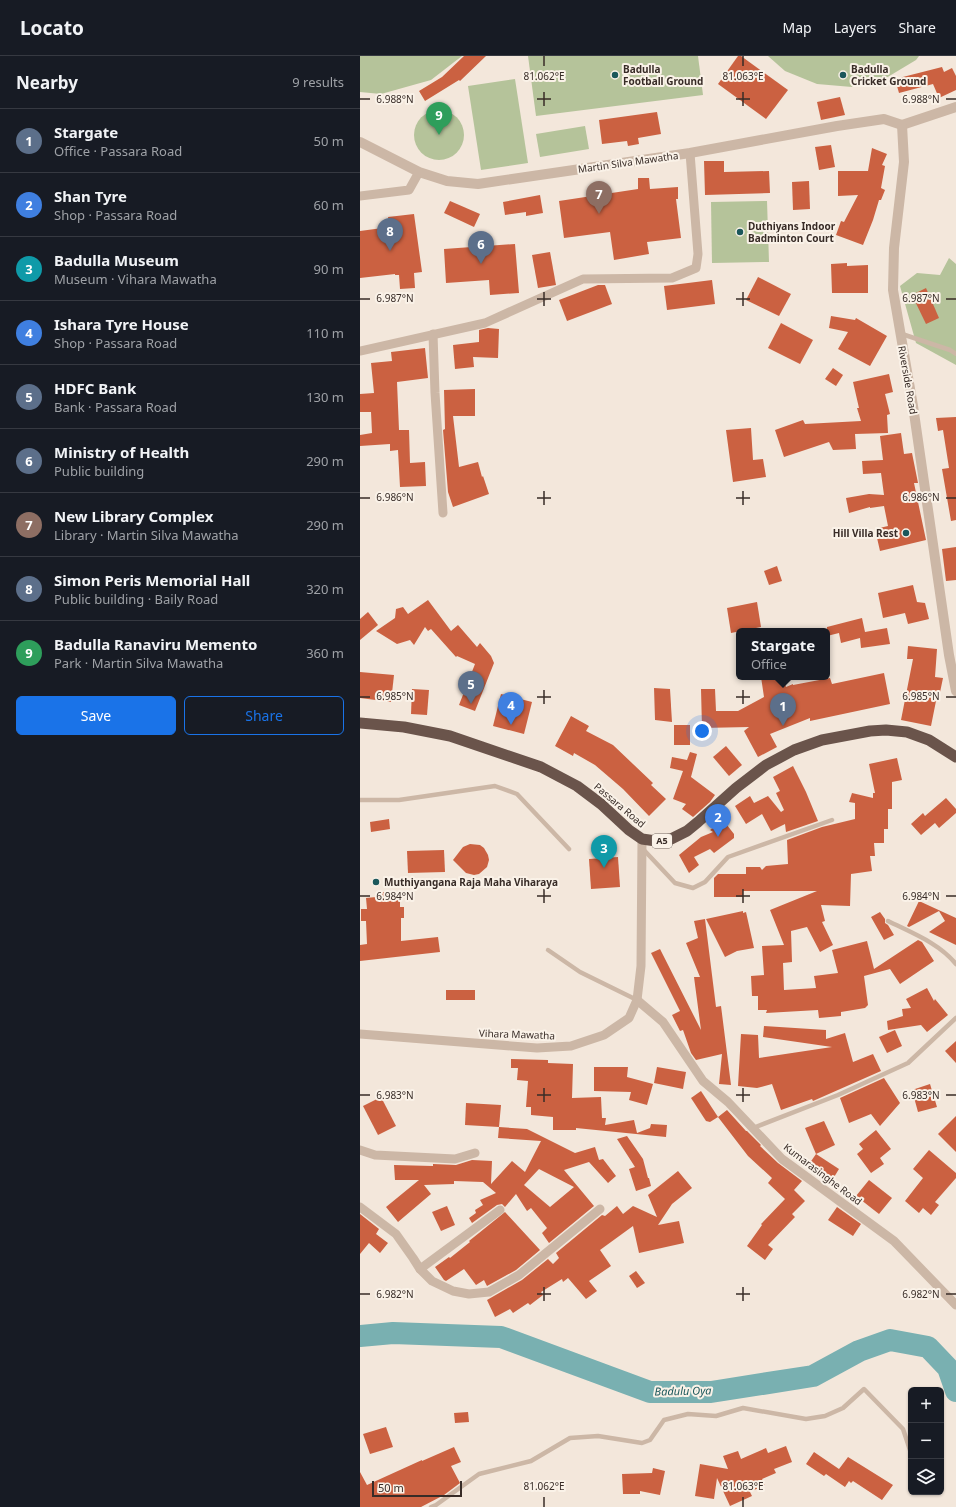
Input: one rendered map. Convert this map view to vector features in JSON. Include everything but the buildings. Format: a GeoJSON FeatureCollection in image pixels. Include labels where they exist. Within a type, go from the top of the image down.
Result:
{"type":"FeatureCollection","features":[{"type":"Feature","properties":{"kind":"highway","name":"Passara Road"},"geometry":{"type":"LineString","coordinates":[[360,723],[404,727],[450,736],[541,767],[577,786],[601,804],[641,843],[656,842],[677,836],[698,822],[736,788],[766,765],[794,750],[822,740],[870,731],[886,730],[907,732],[929,740],[956,756]]}},
{"type":"Feature","properties":{"kind":"street"},"geometry":{"type":"LineString","coordinates":[[902,125],[956,107]]}},
{"type":"Feature","properties":{"kind":"street","name":"Martin Silva Mawatha"},"geometry":{"type":"LineString","coordinates":[[360,142],[419,172],[447,181],[478,184],[690,153],[884,119],[902,125]]}},
{"type":"Feature","properties":{"kind":"street","name":"Riverside Road"},"geometry":{"type":"LineString","coordinates":[[902,125],[904,162],[894,248],[893,290],[953,655],[956,691]]}},
{"type":"Feature","properties":{"kind":"street"},"geometry":{"type":"LineString","coordinates":[[360,351],[485,323],[583,279],[672,278],[696,268],[698,254],[690,153]]}},
{"type":"Feature","properties":{"kind":"street"},"geometry":{"type":"LineString","coordinates":[[360,196],[409,190],[419,172]]}},
{"type":"Feature","properties":{"kind":"street"},"geometry":{"type":"LineString","coordinates":[[432,334],[443,513]]}},
{"type":"Feature","properties":{"kind":"street","name":"Vihara Mawatha"},"geometry":{"type":"LineString","coordinates":[[360,1034],[537,1048],[571,1046],[604,1036],[629,1018],[638,1000],[641,966],[641,843]]}},
{"type":"Feature","properties":{"kind":"street","name":"Kumarasinghe Road"},"geometry":{"type":"LineString","coordinates":[[638,1000],[663,1022],[703,1080],[728,1102],[782,1159],[894,1241],[956,1305]]}},
{"type":"Feature","properties":{"kind":"street"},"geometry":{"type":"LineString","coordinates":[[360,1150],[375,1155],[455,1159],[475,1153]]}},
{"type":"Feature","properties":{"kind":"street"},"geometry":{"type":"LineString","coordinates":[[360,1208],[396,1234],[420,1269],[432,1281],[453,1291],[469,1294],[489,1292],[519,1275],[600,1209]]}},
{"type":"Feature","properties":{"kind":"street"},"geometry":{"type":"LineString","coordinates":[[420,1269],[500,1210]]}},
{"type":"Feature","properties":{"kind":"lane"},"geometry":{"type":"LineString","coordinates":[[900,333],[950,350],[956,354]]}},
{"type":"Feature","properties":{"kind":"lane"},"geometry":{"type":"LineString","coordinates":[[360,800],[399,800],[495,786],[517,794],[569,849]]}},
{"type":"Feature","properties":{"kind":"lane"},"geometry":{"type":"LineString","coordinates":[[641,843],[675,883],[693,888],[705,882],[728,857],[832,820]]}},
{"type":"Feature","properties":{"kind":"lane"},"geometry":{"type":"LineString","coordinates":[[888,921],[926,940],[950,957],[956,964]]}},
{"type":"Feature","properties":{"kind":"lane"},"geometry":{"type":"LineString","coordinates":[[548,950],[580,972],[638,1000]]}},
{"type":"Feature","properties":{"kind":"lane"},"geometry":{"type":"LineString","coordinates":[[753,1128],[838,1095],[908,1063],[956,1018]]}},
{"type":"Feature","properties":{"kind":"lane"},"geometry":{"type":"LineString","coordinates":[[431,1507],[479,1474],[531,1461],[570,1438],[598,1436],[642,1443],[650,1440],[664,1420],[688,1414],[716,1416],[743,1408],[806,1419],[819,1417],[843,1408],[864,1389],[903,1429],[908,1444]]}},
{"type":"Feature","properties":{"kind":"green space"},"geometry":{"type":"Polygon","coordinates":[[[360,56],[462,56],[431,80],[381,94],[360,92],[360,56]]]}},
{"type":"Feature","properties":{"kind":"green space","name":"Badulla Football Ground"},"geometry":{"type":"Polygon","coordinates":[[[528,56],[698,56],[703,95],[536,116],[528,56]]]}},
{"type":"Feature","properties":{"kind":"green space","name":"Badulla Cricket Ground"},"geometry":{"type":"Polygon","coordinates":[[[768,56],[919,56],[916,60],[886,78],[852,87],[817,84],[785,71],[768,56]]]}},
{"type":"Feature","properties":{"kind":"green space"},"geometry":{"type":"Polygon","coordinates":[[[515,79],[528,163],[481,170],[468,86],[515,79]]]}},
{"type":"Feature","properties":{"kind":"green space"},"geometry":{"type":"Polygon","coordinates":[[[434,110],[444,110],[457,117],[464,130],[464,140],[457,153],[444,160],[434,160],[425,156],[418,149],[414,140],[414,130],[418,121],[425,114],[434,110]]]}},
{"type":"Feature","properties":{"kind":"green space"},"geometry":{"type":"Polygon","coordinates":[[[585,126],[589,149],[540,157],[536,134],[585,126]]]}},
{"type":"Feature","properties":{"kind":"green space","name":"Duthiyans Indoor Badminton Court"},"geometry":{"type":"Polygon","coordinates":[[[767,201],[769,262],[712,263],[711,202],[767,201]]]}},
{"type":"Feature","properties":{"kind":"green space"},"geometry":{"type":"Polygon","coordinates":[[[949,258],[956,264],[956,365],[916,343],[900,286],[917,273],[940,275],[949,258]]]}},
{"type":"Feature","properties":{"kind":"waterway","name":"Badulu Oya"},"geometry":{"type":"LineString","coordinates":[[360,1336],[393,1333],[501,1337],[650,1392],[711,1392],[813,1376],[859,1351],[890,1340],[928,1347],[948,1368],[956,1391]]}},
{"type":"Feature","properties":{"kind":"place","name":"Badulla Football Ground"},"geometry":{"type":"Point","coordinates":[615,75]}},
{"type":"Feature","properties":{"kind":"place","name":"Badulla Cricket Ground"},"geometry":{"type":"Point","coordinates":[843,75]}},
{"type":"Feature","properties":{"kind":"place","name":"Badulla Ranaviru Memento"},"geometry":{"type":"Point","coordinates":[439,135]}},
{"type":"Feature","properties":{"kind":"place","name":"New Library Complex"},"geometry":{"type":"Point","coordinates":[599,214]}},
{"type":"Feature","properties":{"kind":"place","name":"Duthiyans Indoor Badminton Court"},"geometry":{"type":"Point","coordinates":[740,232]}},
{"type":"Feature","properties":{"kind":"place","name":"Simon Peris Memorial Hall"},"geometry":{"type":"Point","coordinates":[390,251]}},
{"type":"Feature","properties":{"kind":"place","name":"Ministry of Health"},"geometry":{"type":"Point","coordinates":[481,264]}},
{"type":"Feature","properties":{"kind":"place","name":"Hill Villa Rest"},"geometry":{"type":"Point","coordinates":[906,533]}},
{"type":"Feature","properties":{"kind":"place","name":"HDFC Bank"},"geometry":{"type":"Point","coordinates":[471,704]}},
{"type":"Feature","properties":{"kind":"place","name":"Ishara Tyre House"},"geometry":{"type":"Point","coordinates":[511,725]}},
{"type":"Feature","properties":{"kind":"place","name":"Stargate"},"geometry":{"type":"Point","coordinates":[783,726]}},
{"type":"Feature","properties":{"kind":"place","name":"Shan Tyre"},"geometry":{"type":"Point","coordinates":[718,837]}},
{"type":"Feature","properties":{"kind":"place","name":"Badulla Museum"},"geometry":{"type":"Point","coordinates":[604,868]}},
{"type":"Feature","properties":{"kind":"place","name":"Muthiyangana Raja Maha Viharaya"},"geometry":{"type":"Point","coordinates":[376,882]}}]}
